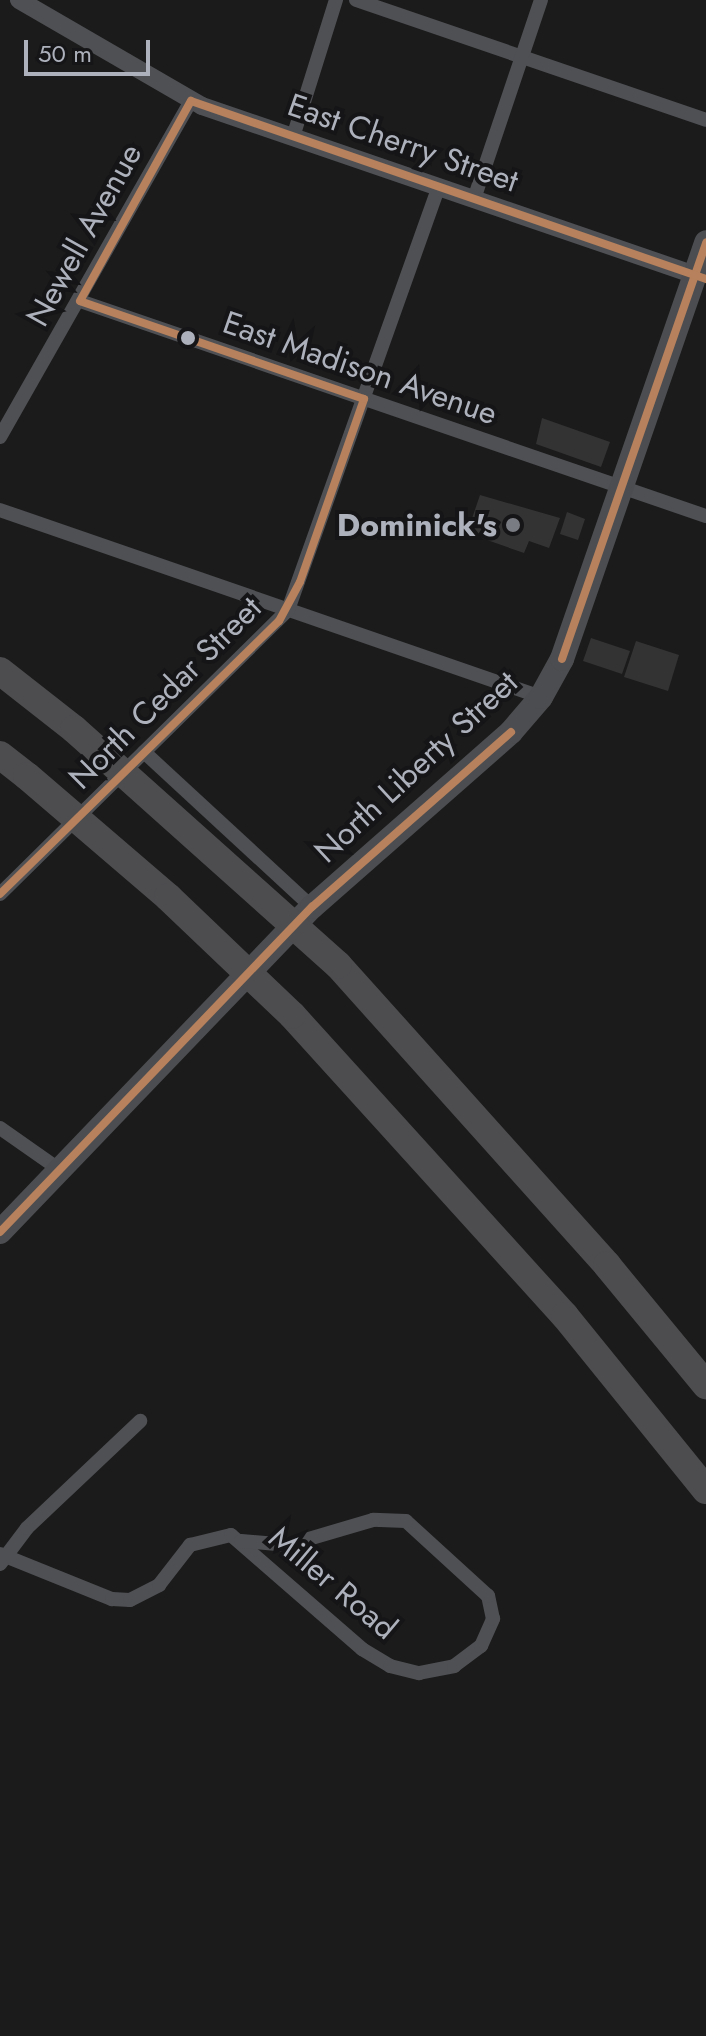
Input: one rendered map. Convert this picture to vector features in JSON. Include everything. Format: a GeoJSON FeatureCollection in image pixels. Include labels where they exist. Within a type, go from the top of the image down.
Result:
{"type":"FeatureCollection","features":[{"type":"Feature","properties":{"kind":"highway"},"geometry":{"type":"LineString","coordinates":[[0,671],[74,729],[338,965],[607,1265],[706,1385]]}},
{"type":"Feature","properties":{"kind":"highway"},"geometry":{"type":"LineString","coordinates":[[0,755],[168,897],[292,1015],[565,1316],[706,1490]]}},
{"type":"Feature","properties":{"kind":"main road","name":"North Liberty Street"},"geometry":{"type":"LineString","coordinates":[[0,1232],[312,907],[511,732],[541,697],[562,659],[700,277],[706,242]]}},
{"type":"Feature","properties":{"kind":"street","name":"East Cherry Street"},"geometry":{"type":"LineString","coordinates":[[19,0],[191,101],[700,277]]}},
{"type":"Feature","properties":{"kind":"street"},"geometry":{"type":"LineString","coordinates":[[293,137],[336,0]]}},
{"type":"Feature","properties":{"kind":"street"},"geometry":{"type":"LineString","coordinates":[[356,0],[706,120]]}},
{"type":"Feature","properties":{"kind":"street"},"geometry":{"type":"LineString","coordinates":[[474,199],[541,0]]}},
{"type":"Feature","properties":{"kind":"street","name":"Newell Avenue"},"geometry":{"type":"LineString","coordinates":[[0,437],[191,101]]}},
{"type":"Feature","properties":{"kind":"street","name":"North Cedar Street"},"geometry":{"type":"LineString","coordinates":[[0,894],[288,610],[439,187]]}},
{"type":"Feature","properties":{"kind":"street","name":"East Madison Avenue"},"geometry":{"type":"LineString","coordinates":[[80,301],[706,516]]}},
{"type":"Feature","properties":{"kind":"street"},"geometry":{"type":"LineString","coordinates":[[0,510],[541,697]]}},
{"type":"Feature","properties":{"kind":"street"},"geometry":{"type":"LineString","coordinates":[[144,752],[312,907]]}},
{"type":"Feature","properties":{"kind":"street"},"geometry":{"type":"LineString","coordinates":[[0,1128],[60,1170]]}},
{"type":"Feature","properties":{"kind":"street"},"geometry":{"type":"LineString","coordinates":[[2,1558],[57,1498],[140,1421]]}},
{"type":"Feature","properties":{"kind":"street","name":"Miller Road"},"geometry":{"type":"LineString","coordinates":[[2,1558],[122,1601],[151,1593],[178,1558],[203,1538],[231,1535],[362,1649],[390,1666],[419,1673],[454,1666],[481,1646],[493,1619],[488,1596],[406,1521],[373,1520],[288,1545],[241,1541]]}},
{"type":"Feature","properties":{"kind":"building"},"geometry":{"type":"Polygon","coordinates":[[[542,418],[610,442],[601,467],[536,444],[542,418]]]}},
{"type":"Feature","properties":{"kind":"building","name":"Dominick's"},"geometry":{"type":"Polygon","coordinates":[[[480,495],[560,518],[549,548],[529,541],[524,553],[467,533],[480,495]]]}},
{"type":"Feature","properties":{"kind":"building"},"geometry":{"type":"Polygon","coordinates":[[[567,512],[585,519],[578,540],[560,534],[567,512]]]}},
{"type":"Feature","properties":{"kind":"building"},"geometry":{"type":"Polygon","coordinates":[[[591,638],[630,651],[622,674],[583,661],[591,638]]]}},
{"type":"Feature","properties":{"kind":"building"},"geometry":{"type":"Polygon","coordinates":[[[636,641],[679,655],[668,691],[624,677],[636,641]]]}},
{"type":"Feature","properties":{"kind":"transit line"},"geometry":{"type":"LineString","coordinates":[[0,894],[279,621],[300,582],[364,399],[80,301],[191,101],[706,279]]}},
{"type":"Feature","properties":{"kind":"transit line"},"geometry":{"type":"LineString","coordinates":[[562,659],[706,242]]}},
{"type":"Feature","properties":{"kind":"transit line"},"geometry":{"type":"LineString","coordinates":[[0,1232],[312,907],[511,732]]}},
{"type":"Feature","properties":{"kind":"place","name":"Dominick's"},"geometry":{"type":"Point","coordinates":[513,525]}}]}
